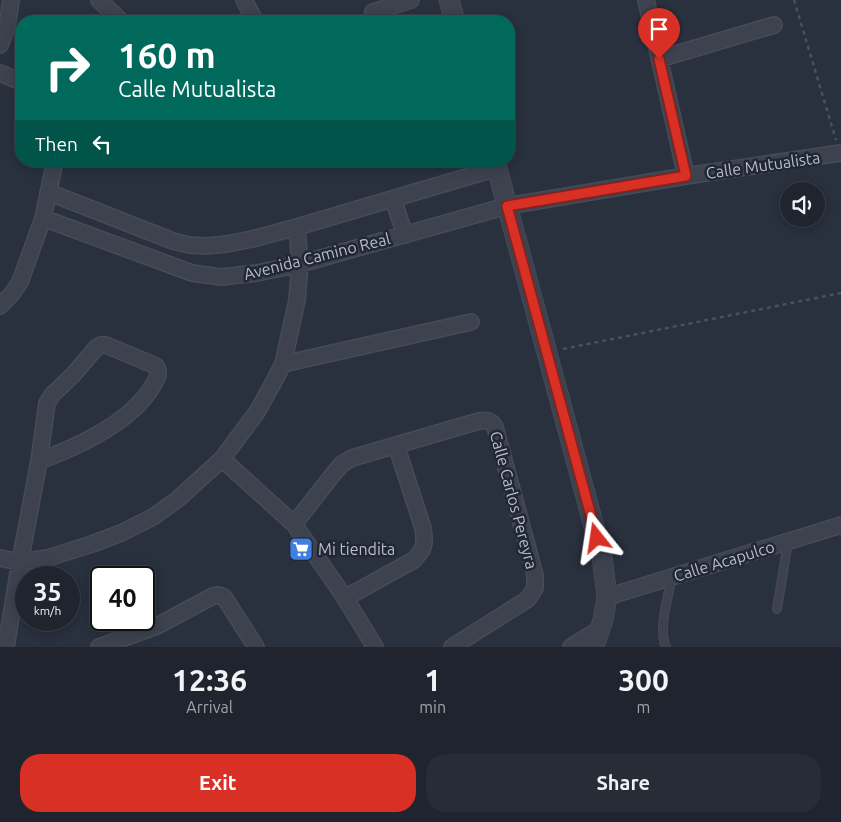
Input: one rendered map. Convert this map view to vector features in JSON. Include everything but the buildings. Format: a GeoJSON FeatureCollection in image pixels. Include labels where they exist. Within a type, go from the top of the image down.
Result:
{"type":"FeatureCollection","features":[{"type":"Feature","properties":{"kind":"street"},"geometry":{"type":"LineString","coordinates":[[0,45],[7,28],[11,0]]}},
{"type":"Feature","properties":{"kind":"street"},"geometry":{"type":"LineString","coordinates":[[99,0],[115,15]]}},
{"type":"Feature","properties":{"kind":"street"},"geometry":{"type":"LineString","coordinates":[[244,0],[252,15]]}},
{"type":"Feature","properties":{"kind":"street"},"geometry":{"type":"LineString","coordinates":[[372,11],[410,0]]}},
{"type":"Feature","properties":{"kind":"street"},"geometry":{"type":"LineString","coordinates":[[449,0],[453,15]]}},
{"type":"Feature","properties":{"kind":"street"},"geometry":{"type":"LineString","coordinates":[[646,0],[686,176]]}},
{"type":"Feature","properties":{"kind":"street"},"geometry":{"type":"LineString","coordinates":[[659,59],[774,25]]}},
{"type":"Feature","properties":{"kind":"street"},"geometry":{"type":"LineString","coordinates":[[0,73],[15,79]]}},
{"type":"Feature","properties":{"kind":"street","name":"Calle Mutualista"},"geometry":{"type":"LineString","coordinates":[[507,206],[686,176],[841,155]]}},
{"type":"Feature","properties":{"kind":"street"},"geometry":{"type":"LineString","coordinates":[[0,306],[11,296],[20,282],[42,218],[54,167]]}},
{"type":"Feature","properties":{"kind":"street","name":"Avenida Camino Real"},"geometry":{"type":"LineString","coordinates":[[48,192],[174,241],[189,245],[206,246],[227,244],[297,227],[393,199],[490,167]]}},
{"type":"Feature","properties":{"kind":"street"},"geometry":{"type":"LineString","coordinates":[[497,167],[602,556],[607,597],[606,609],[597,638],[571,647]]}},
{"type":"Feature","properties":{"kind":"street"},"geometry":{"type":"LineString","coordinates":[[393,199],[404,235]]}},
{"type":"Feature","properties":{"kind":"street","name":"Avenida Camino Real"},"geometry":{"type":"LineString","coordinates":[[42,218],[192,273],[221,277],[300,264],[507,206]]}},
{"type":"Feature","properties":{"kind":"street"},"geometry":{"type":"LineString","coordinates":[[0,558],[20,562],[48,558],[121,533],[153,517],[178,499],[222,459],[257,412],[283,364],[297,300],[300,264],[297,227]]}},
{"type":"Feature","properties":{"kind":"street"},"geometry":{"type":"LineString","coordinates":[[283,364],[471,322]]}},
{"type":"Feature","properties":{"kind":"street"},"geometry":{"type":"LineString","coordinates":[[6,647],[20,562],[40,461],[46,409],[50,398],[96,348],[102,345],[156,366],[158,377],[150,390],[129,412],[111,427],[65,452],[40,461]]}},
{"type":"Feature","properties":{"kind":"street","name":"Calle Carlos Pereyra"},"geometry":{"type":"LineString","coordinates":[[294,524],[342,464],[352,458],[479,420],[492,423],[495,426],[536,582],[528,599],[452,647]]}},
{"type":"Feature","properties":{"kind":"street"},"geometry":{"type":"LineString","coordinates":[[345,598],[414,560],[422,550],[424,543],[423,528],[396,445]]}},
{"type":"Feature","properties":{"kind":"street"},"geometry":{"type":"LineString","coordinates":[[222,459],[294,524],[345,598],[375,647]]}},
{"type":"Feature","properties":{"kind":"street","name":"Calle Acapulco"},"geometry":{"type":"LineString","coordinates":[[607,597],[841,525]]}},
{"type":"Feature","properties":{"kind":"street"},"geometry":{"type":"LineString","coordinates":[[99,647],[157,626],[216,595],[224,597],[256,647]]}},
{"type":"Feature","properties":{"kind":"lane"},"geometry":{"type":"LineString","coordinates":[[777,609],[788,542]]}},
{"type":"Feature","properties":{"kind":"lane"},"geometry":{"type":"LineString","coordinates":[[666,647],[662,628],[672,577]]}},
{"type":"Feature","properties":{"kind":"path"},"geometry":{"type":"LineString","coordinates":[[794,0],[841,155]]}},
{"type":"Feature","properties":{"kind":"path"},"geometry":{"type":"LineString","coordinates":[[546,352],[841,293]]}},
{"type":"Feature","properties":{"kind":"place","name":"Mi tiendita"},"geometry":{"type":"Point","coordinates":[301,549]}},
{"type":"Feature","properties":{"kind":"route"},"geometry":{"type":"LineString","coordinates":[[597,538],[507,206],[686,176],[659,59]]}}]}
